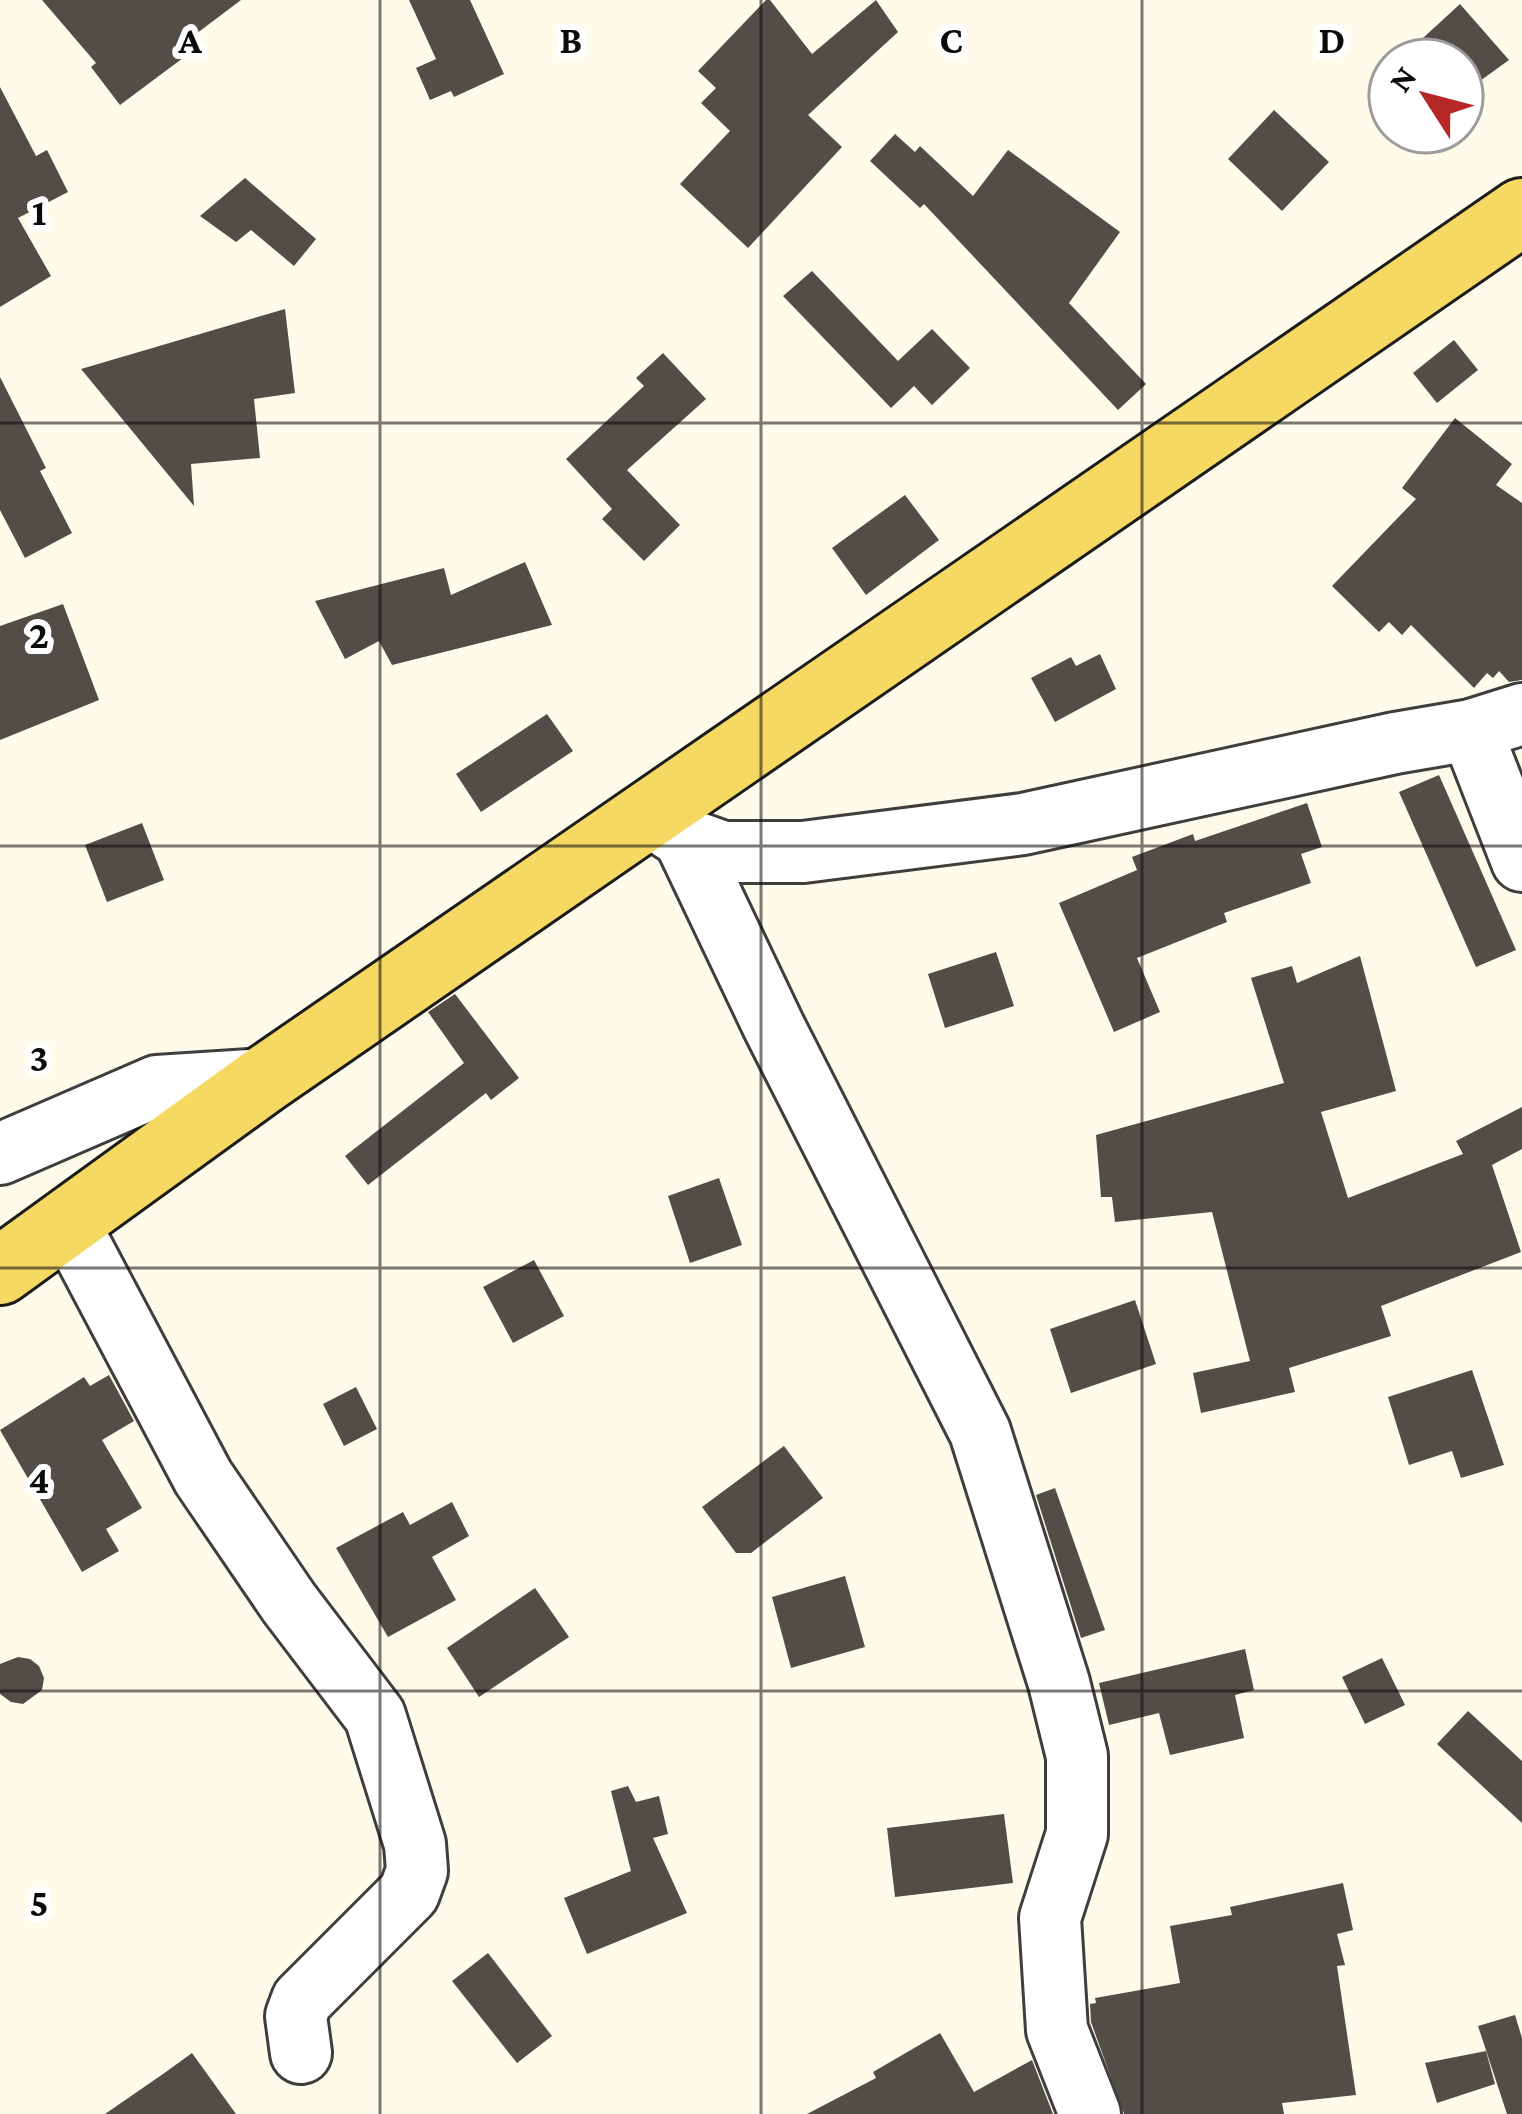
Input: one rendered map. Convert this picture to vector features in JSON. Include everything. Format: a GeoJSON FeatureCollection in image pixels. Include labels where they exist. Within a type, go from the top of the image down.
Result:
{"type":"FeatureCollection","features":[{"type":"Feature","properties":{"kind":"main road"},"geometry":{"type":"LineString","coordinates":[[0,1271],[266,1079],[666,826],[1522,212]]}},
{"type":"Feature","properties":{"kind":"street"},"geometry":{"type":"LineString","coordinates":[[666,826],[723,852],[803,852],[1023,824],[1496,722],[1522,861]]}},
{"type":"Feature","properties":{"kind":"street"},"geometry":{"type":"LineString","coordinates":[[666,826],[980,1432],[1059,1683],[1077,1756],[1077,1834],[1050,1918],[1057,2030],[1090,2114]]}},
{"type":"Feature","properties":{"kind":"street"},"geometry":{"type":"LineString","coordinates":[[0,1154],[157,1086],[266,1079]]}},
{"type":"Feature","properties":{"kind":"street"},"geometry":{"type":"LineString","coordinates":[[68,1222],[203,1477],[289,1604],[375,1716],[415,1844],[417,1871],[409,1893],[302,2000],[296,2016],[301,2053]]}},
{"type":"Feature","properties":{"kind":"building"},"geometry":{"type":"Polygon","coordinates":[[[42,0],[241,0],[188,40],[195,49],[120,105],[91,67],[96,63],[42,0]]]}},
{"type":"Feature","properties":{"kind":"building"},"geometry":{"type":"Polygon","coordinates":[[[409,0],[470,0],[504,74],[454,97],[451,91],[430,100],[416,68],[436,59],[409,0]]]}},
{"type":"Feature","properties":{"kind":"building"},"geometry":{"type":"Polygon","coordinates":[[[766,0],[812,54],[876,0],[898,32],[808,115],[842,147],[748,248],[680,184],[730,131],[701,103],[716,88],[698,71],[766,0]]]}},
{"type":"Feature","properties":{"kind":"building"},"geometry":{"type":"Polygon","coordinates":[[[1460,4],[1509,60],[1486,77],[1486,36],[1425,36],[1460,4]]]}},
{"type":"Feature","properties":{"kind":"building"},"geometry":{"type":"Polygon","coordinates":[[[0,87],[36,156],[47,150],[68,192],[18,218],[51,276],[0,307],[0,87]]]}},
{"type":"Feature","properties":{"kind":"building"},"geometry":{"type":"Polygon","coordinates":[[[1274,110],[1329,162],[1282,211],[1228,159],[1274,110]]]}},
{"type":"Feature","properties":{"kind":"building"},"geometry":{"type":"Polygon","coordinates":[[[895,134],[915,152],[920,146],[973,196],[1008,150],[1120,232],[1069,303],[1146,384],[1118,410],[924,204],[920,208],[870,161],[895,134]]]}},
{"type":"Feature","properties":{"kind":"building"},"geometry":{"type":"Polygon","coordinates":[[[245,178],[316,239],[294,266],[251,230],[236,242],[200,216],[245,178]]]}},
{"type":"Feature","properties":{"kind":"building"},"geometry":{"type":"Polygon","coordinates":[[[812,271],[898,361],[932,329],[970,368],[932,405],[914,386],[891,408],[783,296],[812,271]]]}},
{"type":"Feature","properties":{"kind":"building"},"geometry":{"type":"Polygon","coordinates":[[[285,309],[295,393],[254,399],[260,458],[191,464],[194,506],[81,369],[285,309]]]}},
{"type":"Feature","properties":{"kind":"building"},"geometry":{"type":"Polygon","coordinates":[[[1454,340],[1478,370],[1437,403],[1413,373],[1454,340]]]}},
{"type":"Feature","properties":{"kind":"building"},"geometry":{"type":"Polygon","coordinates":[[[663,353],[706,399],[627,470],[680,525],[644,561],[602,519],[612,509],[566,459],[644,386],[636,378],[663,353]]]}},
{"type":"Feature","properties":{"kind":"building"},"geometry":{"type":"Polygon","coordinates":[[[0,377],[46,468],[40,471],[72,533],[25,558],[0,510],[0,377]]]}},
{"type":"Feature","properties":{"kind":"building"},"geometry":{"type":"Polygon","coordinates":[[[1455,418],[1512,464],[1496,485],[1522,503],[1522,680],[1509,682],[1499,671],[1493,678],[1487,673],[1474,688],[1411,625],[1402,635],[1389,622],[1379,632],[1332,586],[1416,499],[1402,488],[1455,418]]]}},
{"type":"Feature","properties":{"kind":"building"},"geometry":{"type":"Polygon","coordinates":[[[905,495],[939,540],[866,595],[832,548],[905,495]]]}},
{"type":"Feature","properties":{"kind":"building"},"geometry":{"type":"Polygon","coordinates":[[[525,562],[552,625],[392,665],[379,641],[345,659],[315,601],[444,568],[451,595],[525,562]]]}},
{"type":"Feature","properties":{"kind":"building"},"geometry":{"type":"Polygon","coordinates":[[[63,604],[99,700],[0,740],[0,626],[63,604]]]}},
{"type":"Feature","properties":{"kind":"building"},"geometry":{"type":"Polygon","coordinates":[[[1100,654],[1116,689],[1055,722],[1031,678],[1071,657],[1076,666],[1100,654]]]}},
{"type":"Feature","properties":{"kind":"building"},"geometry":{"type":"Polygon","coordinates":[[[547,714],[573,751],[481,812],[456,774],[547,714]]]}},
{"type":"Feature","properties":{"kind":"building"},"geometry":{"type":"Polygon","coordinates":[[[1439,775],[1516,950],[1476,967],[1399,792],[1439,775]]]}},
{"type":"Feature","properties":{"kind":"building"},"geometry":{"type":"Polygon","coordinates":[[[1307,803],[1322,847],[1301,854],[1311,883],[1224,913],[1227,922],[1137,958],[1160,1012],[1114,1032],[1059,903],[1137,870],[1132,857],[1193,834],[1195,841],[1307,803]]]}},
{"type":"Feature","properties":{"kind":"building"},"geometry":{"type":"Polygon","coordinates":[[[142,823],[164,880],[107,902],[85,845],[142,823]]]}},
{"type":"Feature","properties":{"kind":"building"},"geometry":{"type":"Polygon","coordinates":[[[996,952],[1014,1006],[945,1028],[928,974],[996,952]]]}},
{"type":"Feature","properties":{"kind":"building"},"geometry":{"type":"Polygon","coordinates":[[[1360,956],[1396,1091],[1321,1112],[1348,1198],[1463,1154],[1456,1141],[1522,1107],[1522,1149],[1492,1165],[1521,1252],[1381,1306],[1391,1336],[1289,1368],[1295,1392],[1201,1413],[1193,1373],[1250,1361],[1212,1212],[1115,1222],[1112,1197],[1101,1197],[1096,1135],[1284,1083],[1251,978],[1292,966],[1297,983],[1360,956]]]}},
{"type":"Feature","properties":{"kind":"building"},"geometry":{"type":"Polygon","coordinates":[[[455,994],[519,1078],[491,1100],[486,1093],[368,1185],[345,1156],[464,1063],[428,1012],[455,994]]]}},
{"type":"Feature","properties":{"kind":"building"},"geometry":{"type":"Polygon","coordinates":[[[719,1178],[742,1245],[690,1263],[668,1196],[719,1178]]]}},
{"type":"Feature","properties":{"kind":"building"},"geometry":{"type":"Polygon","coordinates":[[[534,1260],[564,1316],[513,1343],[483,1287],[534,1260]]]}},
{"type":"Feature","properties":{"kind":"building"},"geometry":{"type":"Polygon","coordinates":[[[1135,1300],[1156,1364],[1071,1393],[1050,1329],[1135,1300]]]}},
{"type":"Feature","properties":{"kind":"building"},"geometry":{"type":"Polygon","coordinates":[[[1472,1370],[1504,1465],[1461,1478],[1452,1451],[1409,1465],[1388,1397],[1472,1370]]]}},
{"type":"Feature","properties":{"kind":"building"},"geometry":{"type":"Polygon","coordinates":[[[109,1375],[134,1421],[102,1440],[142,1508],[106,1529],[119,1551],[82,1572],[0,1430],[84,1377],[90,1386],[109,1375]]]}},
{"type":"Feature","properties":{"kind":"building"},"geometry":{"type":"Polygon","coordinates":[[[356,1387],[377,1429],[344,1446],[323,1404],[356,1387]]]}},
{"type":"Feature","properties":{"kind":"building"},"geometry":{"type":"Polygon","coordinates":[[[784,1446],[823,1498],[751,1553],[736,1553],[702,1507],[784,1446]]]}},
{"type":"Feature","properties":{"kind":"building"},"geometry":{"type":"Polygon","coordinates":[[[1055,1488],[1105,1630],[1081,1638],[1036,1495],[1055,1488]]]}},
{"type":"Feature","properties":{"kind":"building"},"geometry":{"type":"Polygon","coordinates":[[[452,1502],[469,1536],[432,1557],[456,1600],[388,1637],[336,1548],[403,1512],[410,1525],[452,1502]]]}},
{"type":"Feature","properties":{"kind":"building"},"geometry":{"type":"Polygon","coordinates":[[[845,1576],[865,1647],[791,1668],[772,1597],[845,1576]]]}},
{"type":"Feature","properties":{"kind":"building"},"geometry":{"type":"Polygon","coordinates":[[[535,1588],[569,1637],[479,1697],[447,1648],[535,1588]]]}},
{"type":"Feature","properties":{"kind":"building"},"geometry":{"type":"Polygon","coordinates":[[[1245,1649],[1254,1690],[1235,1695],[1244,1738],[1170,1755],[1159,1713],[1109,1725],[1099,1683],[1245,1649]]]}},
{"type":"Feature","properties":{"kind":"building"},"geometry":{"type":"Polygon","coordinates":[[[18,1657],[39,1666],[44,1678],[42,1690],[23,1704],[0,1694],[0,1664],[18,1657]]]}},
{"type":"Feature","properties":{"kind":"building"},"geometry":{"type":"Polygon","coordinates":[[[1382,1658],[1405,1705],[1365,1724],[1342,1677],[1382,1658]]]}},
{"type":"Feature","properties":{"kind":"building"},"geometry":{"type":"Polygon","coordinates":[[[1468,1711],[1522,1761],[1522,1823],[1437,1744],[1468,1711]]]}},
{"type":"Feature","properties":{"kind":"building"},"geometry":{"type":"Polygon","coordinates":[[[628,1786],[636,1802],[659,1796],[668,1834],[653,1838],[687,1913],[587,1954],[564,1898],[631,1871],[611,1791],[628,1786]]]}},
{"type":"Feature","properties":{"kind":"building"},"geometry":{"type":"Polygon","coordinates":[[[1004,1814],[1013,1883],[895,1897],[887,1828],[1004,1814]]]}},
{"type":"Feature","properties":{"kind":"building"},"geometry":{"type":"Polygon","coordinates":[[[1343,1883],[1353,1930],[1337,1934],[1345,1965],[1337,1966],[1356,2095],[1282,2103],[1284,2114],[1124,2114],[1091,2022],[1090,2004],[1096,2003],[1095,1998],[1180,1983],[1170,1926],[1232,1915],[1230,1907],[1343,1883]]]}},
{"type":"Feature","properties":{"kind":"building"},"geometry":{"type":"Polygon","coordinates":[[[488,1953],[552,2036],[517,2063],[452,1981],[488,1953]]]}},
{"type":"Feature","properties":{"kind":"building"},"geometry":{"type":"Polygon","coordinates":[[[1515,2015],[1522,2038],[1522,2114],[1507,2114],[1478,2026],[1515,2015]]]}},
{"type":"Feature","properties":{"kind":"building"},"geometry":{"type":"Polygon","coordinates":[[[940,2033],[974,2092],[1032,2060],[1053,2114],[807,2114],[876,2078],[873,2072],[940,2033]]]}},
{"type":"Feature","properties":{"kind":"building"},"geometry":{"type":"Polygon","coordinates":[[[1486,2051],[1495,2084],[1437,2103],[1425,2063],[1486,2051]]]}},
{"type":"Feature","properties":{"kind":"building"},"geometry":{"type":"Polygon","coordinates":[[[192,2053],[236,2114],[105,2114],[163,2074],[192,2053]]]}}]}
